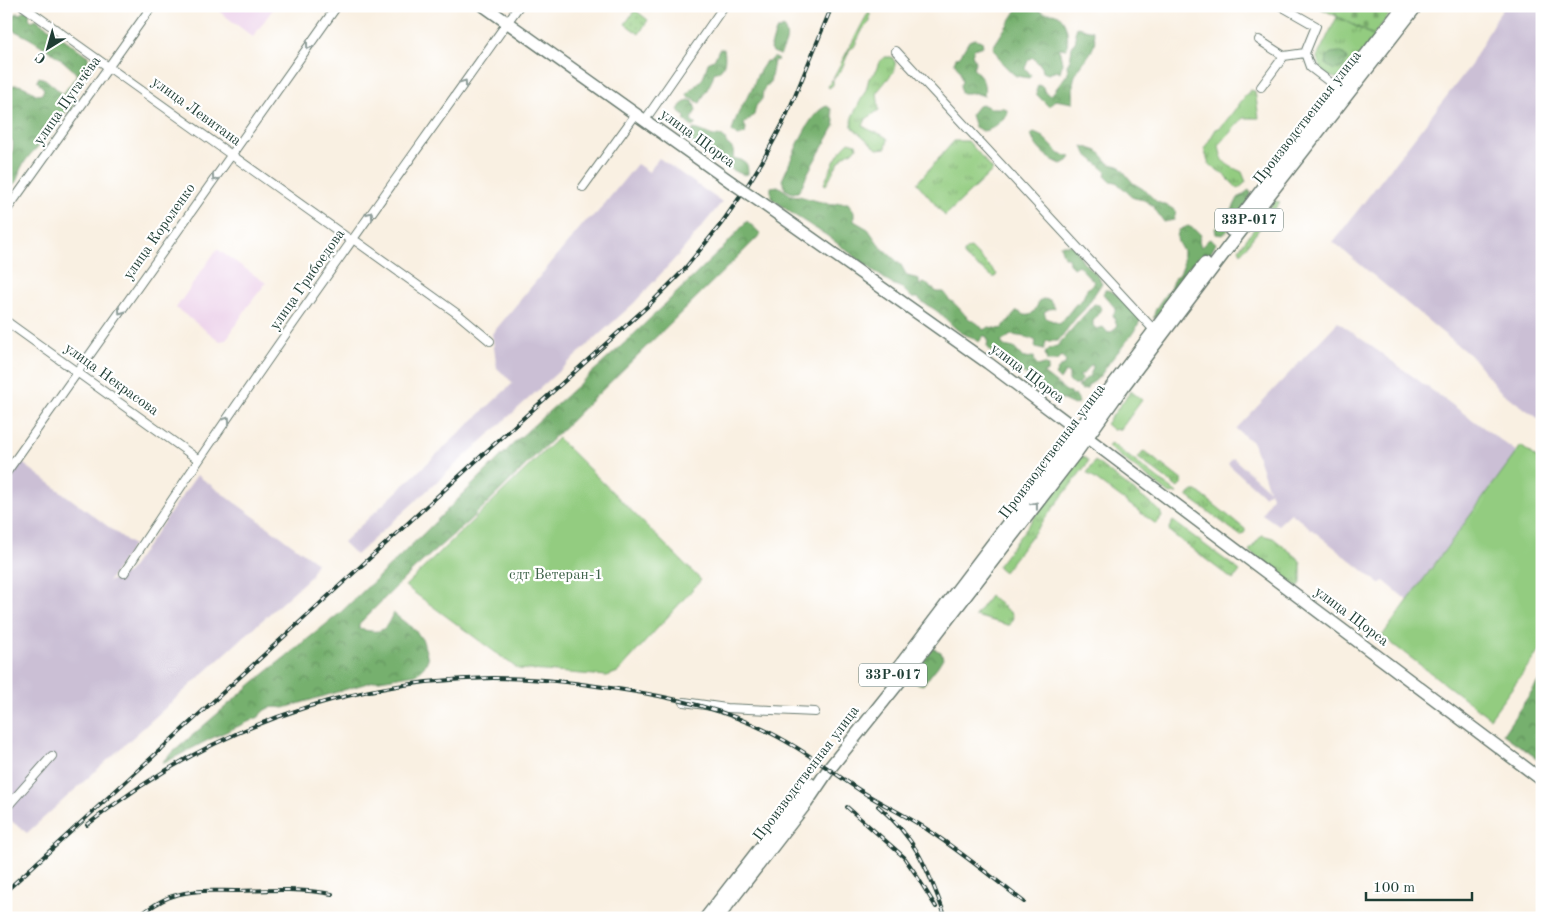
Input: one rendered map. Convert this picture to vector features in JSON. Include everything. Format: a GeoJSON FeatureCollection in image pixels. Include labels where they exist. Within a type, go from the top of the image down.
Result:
{"type":"FeatureCollection","features":[{"type":"Feature","properties":{"kind":"highway","name":"Производственная улица"},"geometry":{"type":"LineString","coordinates":[[1082,434],[1154,330],[1404,6]]}},
{"type":"Feature","properties":{"kind":"highway","name":"Производственная улица"},"geometry":{"type":"LineString","coordinates":[[706,918],[719,910],[825,765],[1082,434],[1124,385],[1416,6]]}},
{"type":"Feature","properties":{"kind":"main road","name":"улица Щорса"},"geometry":{"type":"LineString","coordinates":[[484,6],[988,363],[1542,780]]}},
{"type":"Feature","properties":{"kind":"street","name":"улица Левитана"},"geometry":{"type":"LineString","coordinates":[[23,6],[459,315],[490,341]]}},
{"type":"Feature","properties":{"kind":"street","name":"улица Пугачёва"},"geometry":{"type":"LineString","coordinates":[[6,211],[152,6]]}},
{"type":"Feature","properties":{"kind":"street","name":"улица Короленко"},"geometry":{"type":"LineString","coordinates":[[6,474],[338,6]]}},
{"type":"Feature","properties":{"kind":"street","name":"улица Грибоедова"},"geometry":{"type":"LineString","coordinates":[[124,573],[199,460],[519,6]]}},
{"type":"Feature","properties":{"kind":"street"},"geometry":{"type":"LineString","coordinates":[[583,187],[640,117],[724,6]]}},
{"type":"Feature","properties":{"kind":"street"},"geometry":{"type":"LineString","coordinates":[[1281,6],[1316,26],[1305,53],[1310,67],[1339,89]]}},
{"type":"Feature","properties":{"kind":"street"},"geometry":{"type":"LineString","coordinates":[[1259,40],[1284,56],[1305,53]]}},
{"type":"Feature","properties":{"kind":"street"},"geometry":{"type":"LineString","coordinates":[[896,51],[1154,330]]}},
{"type":"Feature","properties":{"kind":"street"},"geometry":{"type":"LineString","coordinates":[[1261,87],[1284,56]]}},
{"type":"Feature","properties":{"kind":"street","name":"улица Некрасова"},"geometry":{"type":"LineString","coordinates":[[6,321],[199,460]]}},
{"type":"Feature","properties":{"kind":"street"},"geometry":{"type":"LineString","coordinates":[[684,702],[726,708],[815,712]]}},
{"type":"Feature","properties":{"kind":"street"},"geometry":{"type":"LineString","coordinates":[[6,808],[52,756]]}},
{"type":"Feature","properties":{"kind":"shaded area"},"geometry":{"type":"Polygon","coordinates":[[[222,6],[275,6],[253,37],[220,12],[223,8],[222,6]]]}},
{"type":"Feature","properties":{"kind":"shaded area"},"geometry":{"type":"Polygon","coordinates":[[[1505,6],[1542,6],[1542,421],[1500,391],[1473,358],[1333,242],[1471,65],[1495,20],[1505,6]]]}},
{"type":"Feature","properties":{"kind":"shaded area"},"geometry":{"type":"Polygon","coordinates":[[[659,158],[722,202],[681,252],[634,303],[356,555],[343,542],[513,383],[497,368],[492,334],[585,222],[597,213],[637,164],[649,172],[659,158]]]}},
{"type":"Feature","properties":{"kind":"shaded area"},"geometry":{"type":"Polygon","coordinates":[[[217,249],[266,283],[248,306],[226,340],[220,341],[176,308],[217,249]]]}},
{"type":"Feature","properties":{"kind":"shaded area"},"geometry":{"type":"Polygon","coordinates":[[[1338,322],[1517,452],[1408,601],[1384,581],[1380,584],[1291,513],[1278,525],[1262,514],[1272,496],[1270,491],[1264,496],[1228,464],[1233,458],[1269,490],[1253,443],[1236,429],[1338,322]]]}},
{"type":"Feature","properties":{"kind":"shaded area"},"geometry":{"type":"Polygon","coordinates":[[[17,459],[133,545],[108,582],[128,573],[197,475],[316,562],[310,577],[27,833],[6,817],[6,475],[17,459]]]}},
{"type":"Feature","properties":{"kind":"green space"},"geometry":{"type":"Polygon","coordinates":[[[6,6],[10,6],[13,15],[21,14],[25,10],[30,12],[29,18],[32,21],[36,19],[88,56],[88,62],[92,68],[77,91],[73,107],[70,111],[64,113],[49,136],[26,160],[16,182],[6,188],[6,163],[11,157],[13,142],[6,133],[6,82],[10,86],[18,85],[25,87],[38,95],[42,94],[44,89],[37,81],[39,77],[45,79],[63,94],[77,75],[65,63],[44,48],[23,35],[6,28],[6,6]]]}},
{"type":"Feature","properties":{"kind":"green space"},"geometry":{"type":"Polygon","coordinates":[[[1316,6],[1396,6],[1374,35],[1316,6]]]}},
{"type":"Feature","properties":{"kind":"green space"},"geometry":{"type":"Polygon","coordinates":[[[1034,7],[1044,13],[1053,13],[1060,16],[1065,24],[1067,45],[1066,49],[1059,48],[1062,63],[1060,73],[1057,71],[1048,74],[1043,72],[1042,67],[1032,57],[1025,68],[1031,75],[1029,78],[1016,76],[1002,63],[993,47],[1018,8],[1034,7]]]}},
{"type":"Feature","properties":{"kind":"green space"},"geometry":{"type":"Polygon","coordinates":[[[635,10],[648,20],[639,34],[625,24],[635,10]]]}},
{"type":"Feature","properties":{"kind":"green space"},"geometry":{"type":"Polygon","coordinates":[[[868,13],[870,14],[870,22],[863,29],[854,47],[850,49],[840,73],[833,79],[833,85],[829,88],[828,87],[868,13]]]}},
{"type":"Feature","properties":{"kind":"green space"},"geometry":{"type":"Polygon","coordinates":[[[1337,17],[1376,37],[1344,78],[1333,78],[1326,74],[1320,67],[1317,57],[1337,17]]]}},
{"type":"Feature","properties":{"kind":"green space"},"geometry":{"type":"Polygon","coordinates":[[[783,27],[786,37],[785,45],[780,55],[770,49],[776,31],[783,27]]]}},
{"type":"Feature","properties":{"kind":"green space"},"geometry":{"type":"Polygon","coordinates":[[[1077,27],[1093,31],[1095,38],[1092,50],[1074,79],[1073,103],[1055,100],[1049,107],[1037,95],[1038,85],[1043,87],[1049,95],[1053,93],[1068,73],[1067,65],[1076,40],[1075,33],[1077,27]]]}},
{"type":"Feature","properties":{"kind":"green space"},"geometry":{"type":"Polygon","coordinates":[[[974,39],[982,41],[983,46],[974,49],[972,54],[975,62],[973,69],[979,74],[985,88],[984,96],[975,93],[961,93],[960,71],[954,62],[969,41],[974,39]]]}},
{"type":"Feature","properties":{"kind":"green space"},"geometry":{"type":"Polygon","coordinates":[[[719,49],[724,49],[725,61],[723,67],[714,73],[700,103],[694,98],[689,98],[687,94],[703,78],[708,63],[715,58],[719,49]]]}},
{"type":"Feature","properties":{"kind":"green space"},"geometry":{"type":"Polygon","coordinates":[[[1340,52],[1345,55],[1347,60],[1343,67],[1334,70],[1326,65],[1327,56],[1331,53],[1340,52]]]}},
{"type":"Feature","properties":{"kind":"green space"},"geometry":{"type":"Polygon","coordinates":[[[774,57],[778,60],[774,61],[770,83],[763,90],[762,99],[756,106],[754,115],[744,124],[746,128],[745,134],[738,136],[732,132],[738,115],[753,88],[759,72],[766,61],[774,57]]]}},
{"type":"Feature","properties":{"kind":"green space"},"geometry":{"type":"Polygon","coordinates":[[[885,57],[892,57],[895,62],[895,70],[877,92],[879,110],[866,119],[863,126],[888,139],[886,148],[877,149],[852,127],[852,117],[866,90],[869,78],[875,73],[879,62],[885,57]]]}},
{"type":"Feature","properties":{"kind":"green space"},"geometry":{"type":"Polygon","coordinates":[[[1250,90],[1255,91],[1259,118],[1243,118],[1219,145],[1221,156],[1225,163],[1242,172],[1246,182],[1238,189],[1209,164],[1204,149],[1216,129],[1221,127],[1250,90]]]}},
{"type":"Feature","properties":{"kind":"green space"},"geometry":{"type":"Polygon","coordinates":[[[688,100],[693,101],[696,110],[691,120],[696,124],[692,127],[684,120],[685,117],[678,110],[688,100]]]}},
{"type":"Feature","properties":{"kind":"green space"},"geometry":{"type":"Polygon","coordinates":[[[982,104],[990,108],[1004,108],[1007,110],[1007,115],[993,127],[983,131],[975,127],[971,115],[982,104]]]}},
{"type":"Feature","properties":{"kind":"green space"},"geometry":{"type":"Polygon","coordinates":[[[827,106],[831,109],[835,125],[800,189],[798,192],[792,193],[785,189],[782,180],[795,150],[813,117],[827,106]]]}},
{"type":"Feature","properties":{"kind":"green space"},"geometry":{"type":"Polygon","coordinates":[[[693,129],[714,136],[721,136],[725,139],[727,144],[733,149],[733,158],[746,164],[748,174],[745,175],[734,171],[707,150],[694,145],[691,140],[693,129]]]}},
{"type":"Feature","properties":{"kind":"green space"},"geometry":{"type":"Polygon","coordinates":[[[1034,133],[1042,136],[1060,154],[1071,157],[1068,161],[1061,164],[1051,159],[1033,140],[1031,135],[1034,133]]]}},
{"type":"Feature","properties":{"kind":"green space"},"geometry":{"type":"Polygon","coordinates":[[[954,141],[968,141],[993,170],[945,216],[917,183],[954,141]]]}},
{"type":"Feature","properties":{"kind":"green space"},"geometry":{"type":"Polygon","coordinates":[[[849,142],[856,144],[857,147],[840,160],[826,185],[824,184],[837,156],[849,142]]]}},
{"type":"Feature","properties":{"kind":"green space"},"geometry":{"type":"Polygon","coordinates":[[[1083,146],[1098,151],[1110,164],[1119,166],[1133,183],[1143,189],[1157,202],[1176,211],[1174,220],[1164,222],[1152,205],[1144,200],[1134,198],[1116,182],[1110,181],[1105,176],[1106,171],[1086,154],[1083,146]]]}},
{"type":"Feature","properties":{"kind":"green space"},"geometry":{"type":"Polygon","coordinates":[[[778,186],[791,195],[832,205],[848,203],[854,212],[854,221],[868,229],[880,246],[901,265],[907,276],[919,279],[921,286],[922,283],[928,284],[936,292],[944,292],[948,299],[967,317],[980,325],[983,330],[989,327],[1001,329],[1017,311],[1028,315],[1034,311],[1039,301],[1043,299],[1050,300],[1055,308],[1044,312],[1046,318],[1060,324],[1075,305],[1082,300],[1087,289],[1094,282],[1078,265],[1073,268],[1069,264],[1068,257],[1064,257],[1060,245],[1075,247],[1083,262],[1098,276],[1102,283],[1084,310],[1058,341],[1046,341],[1044,349],[1035,347],[1036,341],[1021,336],[1011,335],[1001,342],[1004,346],[1014,348],[1023,358],[1034,357],[1035,363],[1038,366],[1044,364],[1048,366],[1048,371],[1043,373],[1070,392],[1071,396],[1075,394],[1078,403],[1074,405],[1061,399],[994,356],[987,346],[988,340],[986,336],[983,336],[979,342],[962,333],[941,314],[918,298],[912,298],[902,288],[890,283],[826,235],[794,215],[771,198],[771,187],[778,186]]]}},
{"type":"Feature","properties":{"kind":"green space"},"geometry":{"type":"Polygon","coordinates":[[[1249,190],[1251,193],[1236,221],[1223,235],[1216,234],[1215,228],[1221,227],[1222,219],[1232,210],[1238,198],[1249,190]]]}},
{"type":"Feature","properties":{"kind":"green space"},"geometry":{"type":"Polygon","coordinates":[[[1275,201],[1280,202],[1241,253],[1239,249],[1275,201]]]}},
{"type":"Feature","properties":{"kind":"green space"},"geometry":{"type":"Polygon","coordinates":[[[747,221],[761,234],[470,520],[415,568],[359,624],[359,629],[381,630],[387,625],[393,613],[416,631],[423,641],[428,659],[424,667],[416,674],[374,681],[284,708],[269,708],[263,711],[259,717],[210,739],[162,764],[164,760],[254,682],[340,613],[422,535],[514,443],[629,339],[725,246],[747,221]]]}},
{"type":"Feature","properties":{"kind":"green space"},"geometry":{"type":"Polygon","coordinates":[[[1188,226],[1201,235],[1199,240],[1201,247],[1209,239],[1216,243],[1207,259],[1195,274],[1154,319],[1157,307],[1182,269],[1183,251],[1178,243],[1177,236],[1179,230],[1188,226]]]}},
{"type":"Feature","properties":{"kind":"green space"},"geometry":{"type":"Polygon","coordinates":[[[971,248],[997,274],[995,277],[964,256],[964,252],[971,248]]]}},
{"type":"Feature","properties":{"kind":"green space"},"geometry":{"type":"Polygon","coordinates":[[[1105,290],[1119,296],[1140,318],[1140,321],[1131,336],[1099,377],[1088,385],[1087,389],[1082,390],[1077,387],[1090,375],[1093,368],[1092,364],[1079,376],[1083,379],[1077,385],[1073,385],[1069,381],[1069,374],[1065,372],[1060,380],[1055,375],[1058,369],[1066,363],[1062,356],[1057,361],[1047,361],[1045,353],[1050,348],[1057,346],[1094,304],[1099,305],[1101,309],[1093,321],[1093,326],[1097,329],[1103,327],[1108,333],[1113,331],[1117,326],[1113,315],[1116,309],[1103,294],[1105,290]]]}},
{"type":"Feature","properties":{"kind":"green space"},"geometry":{"type":"Polygon","coordinates":[[[1131,391],[1142,400],[1121,429],[1113,430],[1106,424],[1131,391]]]}},
{"type":"Feature","properties":{"kind":"green space","name":"сдт Ветеран-1"},"geometry":{"type":"Polygon","coordinates":[[[558,438],[701,580],[618,672],[607,676],[518,669],[405,586],[558,438]]]}},
{"type":"Feature","properties":{"kind":"green space"},"geometry":{"type":"Polygon","coordinates":[[[1111,443],[1177,493],[1170,494],[1108,447],[1111,443]]]}},
{"type":"Feature","properties":{"kind":"green space"},"geometry":{"type":"Polygon","coordinates":[[[1521,446],[1542,462],[1542,647],[1490,718],[1382,636],[1521,446]]]}},
{"type":"Feature","properties":{"kind":"green space"},"geometry":{"type":"Polygon","coordinates":[[[1144,451],[1183,481],[1178,488],[1138,458],[1144,451]]]}},
{"type":"Feature","properties":{"kind":"green space"},"geometry":{"type":"Polygon","coordinates":[[[1081,456],[1085,457],[1088,461],[1087,464],[1004,572],[998,565],[1081,456]]]}},
{"type":"Feature","properties":{"kind":"green space"},"geometry":{"type":"Polygon","coordinates":[[[1095,461],[1160,511],[1162,517],[1156,524],[1087,473],[1095,461]]]}},
{"type":"Feature","properties":{"kind":"green space"},"geometry":{"type":"Polygon","coordinates":[[[1193,491],[1197,491],[1245,529],[1245,532],[1241,536],[1187,496],[1193,491]]]}},
{"type":"Feature","properties":{"kind":"green space"},"geometry":{"type":"Polygon","coordinates":[[[1173,521],[1240,571],[1233,580],[1170,532],[1169,528],[1173,521]]]}},
{"type":"Feature","properties":{"kind":"green space"},"geometry":{"type":"Polygon","coordinates":[[[1262,535],[1273,538],[1298,558],[1301,564],[1301,583],[1298,588],[1249,551],[1262,535]]]}},
{"type":"Feature","properties":{"kind":"green space"},"geometry":{"type":"Polygon","coordinates":[[[990,596],[1012,614],[1013,617],[1010,625],[975,616],[990,596]]]}},
{"type":"Feature","properties":{"kind":"green space"},"geometry":{"type":"Polygon","coordinates":[[[932,648],[941,652],[943,658],[923,685],[916,683],[912,680],[911,675],[932,648]]]}},
{"type":"Feature","properties":{"kind":"green space"},"geometry":{"type":"Polygon","coordinates":[[[1542,676],[1542,762],[1503,734],[1542,676]]]}},
{"type":"Feature","properties":{"kind":"railway"},"geometry":{"type":"LineString","coordinates":[[6,891],[649,305],[682,272],[721,224],[762,162],[782,125],[832,6]]}},
{"type":"Feature","properties":{"kind":"railway"},"geometry":{"type":"LineString","coordinates":[[87,825],[132,792],[179,763],[227,738],[277,717],[329,701],[382,689],[437,681],[493,678],[545,680],[616,689],[678,700],[718,711],[756,726],[797,748],[861,791],[928,830],[1024,902]]}},
{"type":"Feature","properties":{"kind":"railway"},"geometry":{"type":"LineString","coordinates":[[878,806],[903,831],[920,857],[946,918]]}},
{"type":"Feature","properties":{"kind":"railway"},"geometry":{"type":"LineString","coordinates":[[847,807],[904,857],[936,907]]}},
{"type":"Feature","properties":{"kind":"railway"},"geometry":{"type":"LineString","coordinates":[[137,918],[163,900],[188,892],[284,890],[332,894]]}}]}
